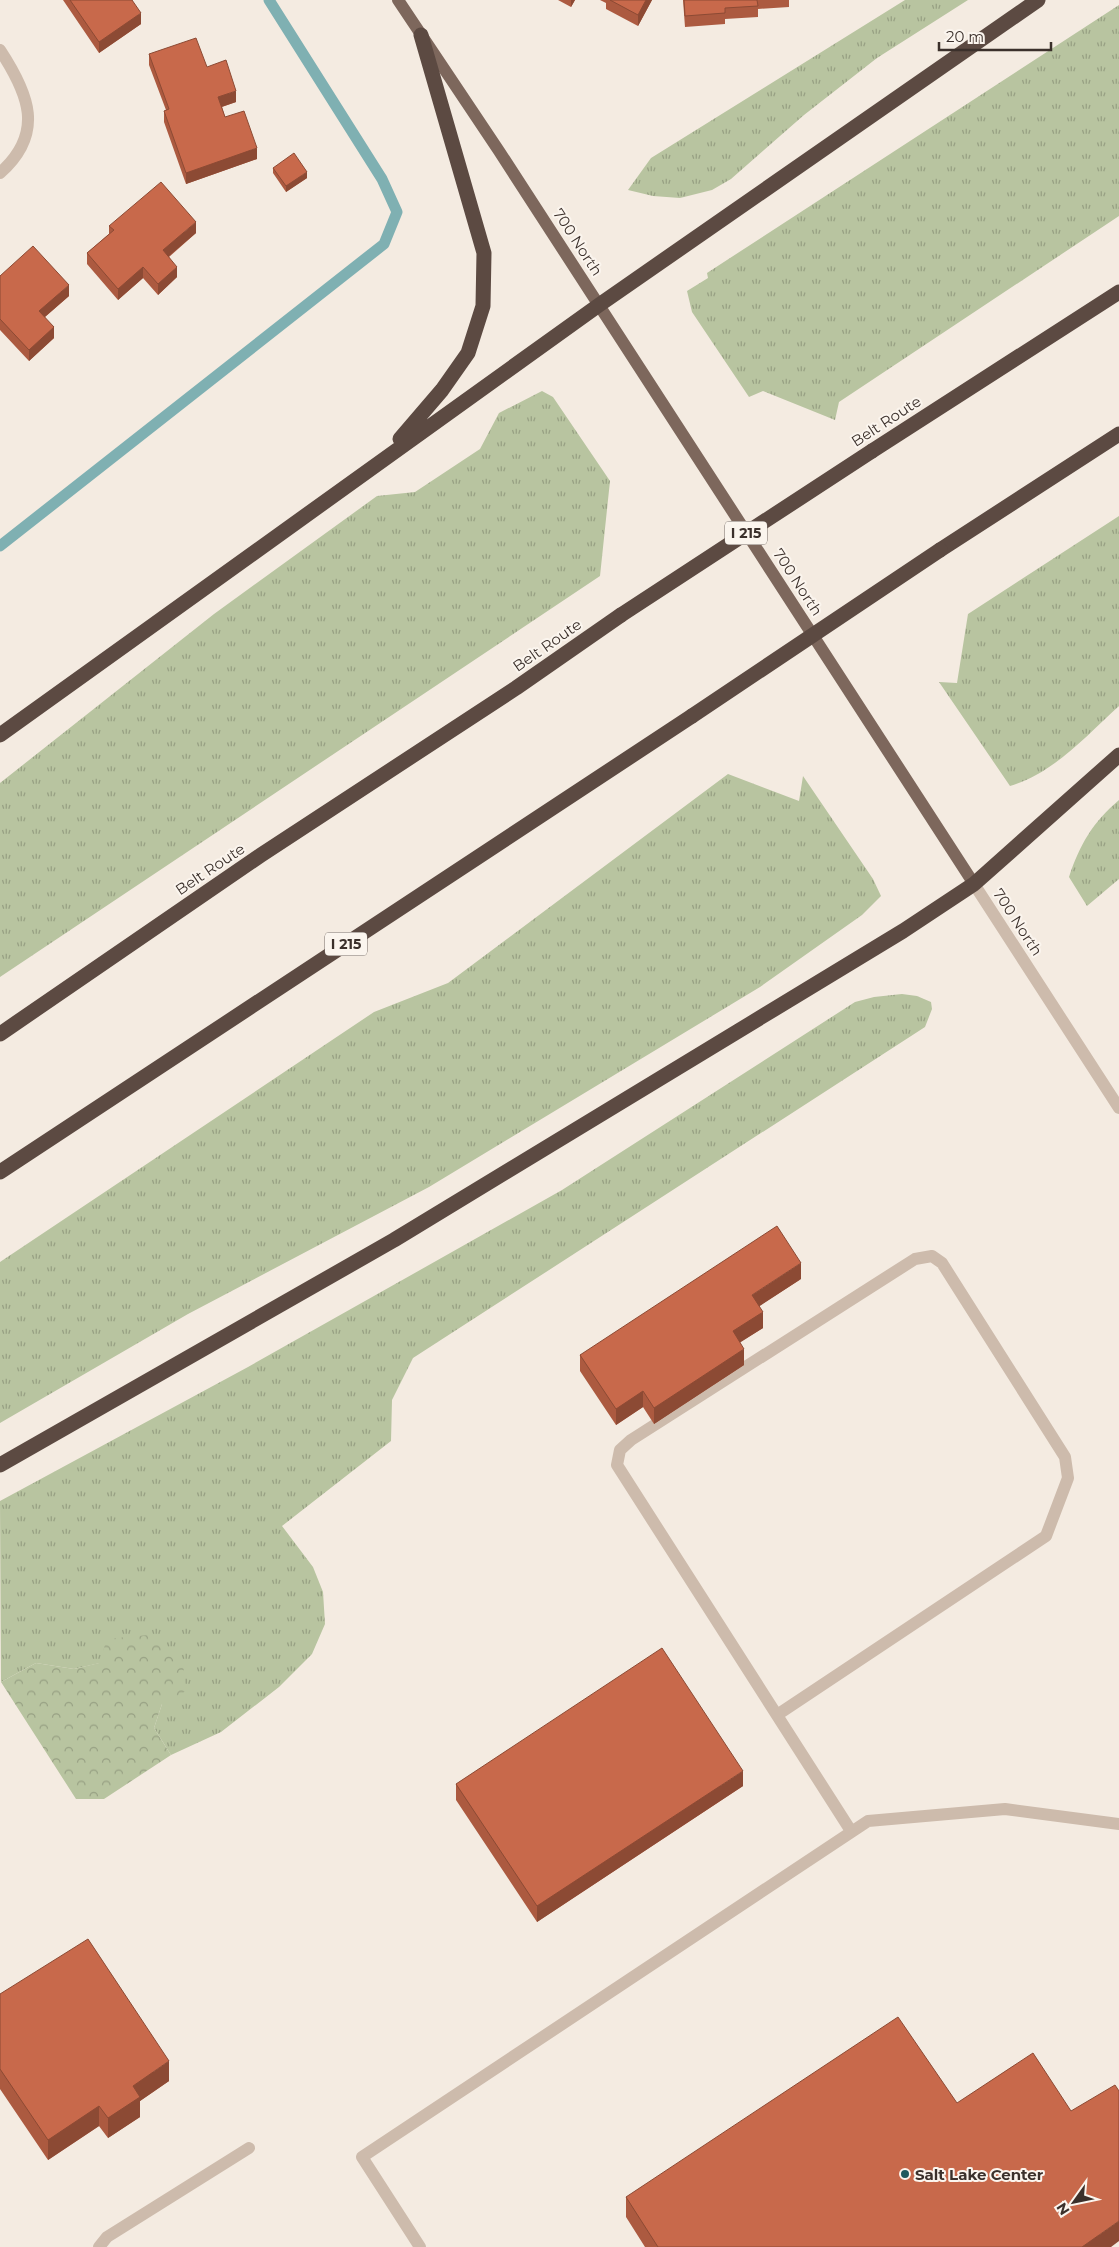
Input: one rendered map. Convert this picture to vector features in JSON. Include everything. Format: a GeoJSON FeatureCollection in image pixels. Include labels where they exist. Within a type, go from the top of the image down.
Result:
{"type":"FeatureCollection","features":[{"type":"Feature","properties":{"kind":"highway"},"geometry":{"type":"LineString","coordinates":[[0,735],[599,304],[1038,0]]}},
{"type":"Feature","properties":{"kind":"highway"},"geometry":{"type":"LineString","coordinates":[[384,457],[442,390],[468,353],[483,306],[484,253],[420,35]]}},
{"type":"Feature","properties":{"kind":"highway","name":"Belt Route"},"geometry":{"type":"LineString","coordinates":[[0,1034],[261,855],[516,688],[621,615],[1119,292]]}},
{"type":"Feature","properties":{"kind":"highway","name":"I 215"},"geometry":{"type":"LineString","coordinates":[[0,1172],[692,716],[940,550],[1119,434]]}},
{"type":"Feature","properties":{"kind":"highway"},"geometry":{"type":"LineString","coordinates":[[0,1465],[394,1240],[903,931],[974,884],[1119,755]]}},
{"type":"Feature","properties":{"kind":"main road","name":"700 North"},"geometry":{"type":"LineString","coordinates":[[398,0],[599,304],[974,884]]}},
{"type":"Feature","properties":{"kind":"street"},"geometry":{"type":"LineString","coordinates":[[0,50],[25,93],[29,112],[28,130],[24,145],[16,158],[0,174]]}},
{"type":"Feature","properties":{"kind":"street","name":"700 North"},"geometry":{"type":"LineString","coordinates":[[974,884],[1119,1108]]}},
{"type":"Feature","properties":{"kind":"street"},"geometry":{"type":"LineString","coordinates":[[777,1715],[1046,1536],[1068,1478],[1065,1458],[942,1263],[932,1256],[915,1259],[631,1440],[620,1450],[618,1465],[777,1715],[851,1831]]}},
{"type":"Feature","properties":{"kind":"street"},"geometry":{"type":"LineString","coordinates":[[420,2247],[362,2157],[851,1831],[868,1821],[1005,1809],[1119,1824]]}},
{"type":"Feature","properties":{"kind":"street"},"geometry":{"type":"LineString","coordinates":[[99,2247],[108,2238],[249,2148]]}},
{"type":"Feature","properties":{"kind":"green space"},"geometry":{"type":"Polygon","coordinates":[[[905,0],[968,0],[877,58],[804,115],[731,179],[712,190],[680,198],[653,196],[628,190],[651,158],[905,0]]]}},
{"type":"Feature","properties":{"kind":"green space"},"geometry":{"type":"Polygon","coordinates":[[[1119,5],[1119,216],[839,402],[835,420],[763,391],[749,397],[692,312],[687,291],[708,278],[707,273],[1119,5]]]}},
{"type":"Feature","properties":{"kind":"green space"},"geometry":{"type":"Polygon","coordinates":[[[542,391],[553,397],[610,481],[600,576],[0,977],[0,783],[214,614],[377,496],[415,492],[480,449],[499,413],[542,391]]]}},
{"type":"Feature","properties":{"kind":"green space"},"geometry":{"type":"Polygon","coordinates":[[[1119,516],[1119,706],[1082,741],[1055,763],[1026,780],[1010,786],[939,682],[957,683],[968,614],[1119,516]]]}},
{"type":"Feature","properties":{"kind":"green space"},"geometry":{"type":"Polygon","coordinates":[[[728,774],[799,801],[803,776],[873,879],[881,896],[862,915],[760,987],[429,1187],[188,1314],[0,1423],[0,1262],[374,1012],[448,983],[728,774]]]}},
{"type":"Feature","properties":{"kind":"green space"},"geometry":{"type":"Polygon","coordinates":[[[1119,800],[1119,879],[1087,906],[1069,877],[1088,834],[1119,800]]]}},
{"type":"Feature","properties":{"kind":"green space"},"geometry":{"type":"Polygon","coordinates":[[[902,994],[917,996],[931,1002],[932,1009],[925,1027],[413,1358],[392,1400],[391,1441],[282,1526],[313,1567],[323,1592],[325,1624],[312,1654],[279,1687],[221,1732],[171,1755],[154,1728],[162,1704],[100,1663],[74,1669],[36,1663],[1,1682],[0,1501],[248,1367],[562,1190],[855,1002],[874,997],[902,994]]]}},
{"type":"Feature","properties":{"kind":"green space"},"geometry":{"type":"Polygon","coordinates":[[[148,1635],[183,1664],[186,1691],[162,1704],[154,1728],[171,1755],[104,1799],[76,1799],[1,1682],[36,1663],[74,1669],[99,1663],[107,1639],[148,1635]]]}},
{"type":"Feature","properties":{"kind":"building"},"geometry":{"type":"Polygon","coordinates":[[[70,0],[132,0],[141,13],[99,42],[70,0]]]}},
{"type":"Feature","properties":{"kind":"building"},"geometry":{"type":"Polygon","coordinates":[[[610,0],[646,0],[638,15],[610,0]]]}},
{"type":"Feature","properties":{"kind":"building"},"geometry":{"type":"Polygon","coordinates":[[[684,0],[757,0],[758,6],[725,8],[725,13],[685,16],[684,0]]]}},
{"type":"Feature","properties":{"kind":"building"},"geometry":{"type":"Polygon","coordinates":[[[196,38],[207,67],[226,60],[236,91],[218,97],[225,117],[244,111],[257,148],[186,173],[164,111],[169,109],[149,54],[196,38]]]}},
{"type":"Feature","properties":{"kind":"building"},"geometry":{"type":"Polygon","coordinates":[[[294,153],[307,172],[286,186],[273,168],[294,153]]]}},
{"type":"Feature","properties":{"kind":"building"},"geometry":{"type":"Polygon","coordinates":[[[161,182],[196,222],[163,250],[177,267],[158,284],[143,267],[118,289],[87,253],[114,230],[109,226],[161,182]]]}},
{"type":"Feature","properties":{"kind":"building"},"geometry":{"type":"Polygon","coordinates":[[[33,246],[69,285],[39,311],[54,327],[29,350],[0,319],[0,276],[33,246]]]}},
{"type":"Feature","properties":{"kind":"building"},"geometry":{"type":"Polygon","coordinates":[[[777,1226],[801,1263],[752,1295],[763,1312],[733,1331],[744,1349],[654,1408],[643,1391],[616,1409],[580,1355],[777,1226]]]}},
{"type":"Feature","properties":{"kind":"building"},"geometry":{"type":"Polygon","coordinates":[[[662,1648],[743,1771],[537,1906],[456,1784],[662,1648]]]}},
{"type":"Feature","properties":{"kind":"building"},"geometry":{"type":"Polygon","coordinates":[[[88,1939],[169,2061],[133,2086],[140,2097],[108,2118],[99,2106],[48,2140],[0,2069],[0,1994],[88,1939]]]}},
{"type":"Feature","properties":{"kind":"building","name":"Salt Lake Center"},"geometry":{"type":"Polygon","coordinates":[[[898,2017],[957,2103],[1033,2053],[1071,2111],[1115,2085],[1119,2091],[1119,2221],[1082,2247],[658,2247],[626,2197],[898,2017]]]}},
{"type":"Feature","properties":{"kind":"waterway"},"geometry":{"type":"LineString","coordinates":[[0,546],[384,244],[397,212],[382,179],[269,0]]}},
{"type":"Feature","properties":{"kind":"place","name":"Salt Lake Center"},"geometry":{"type":"Point","coordinates":[905,2174]}}]}
